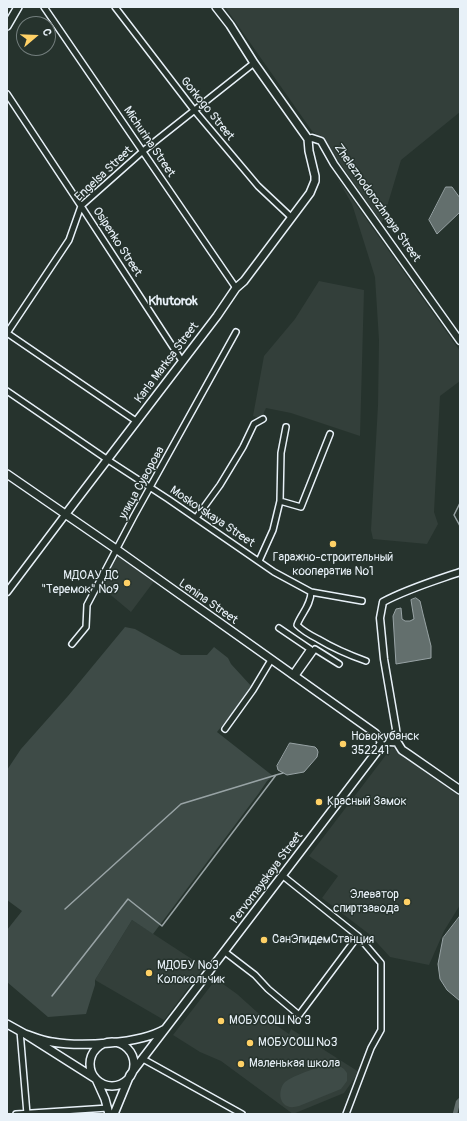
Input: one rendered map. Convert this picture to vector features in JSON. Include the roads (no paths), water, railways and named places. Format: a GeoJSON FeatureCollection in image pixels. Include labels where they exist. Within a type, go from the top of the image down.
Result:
{"type":"FeatureCollection","features":[{"type":"Feature","properties":{"kind":"main road"},"geometry":{"type":"LineString","coordinates":[[7,26],[18,7]]}},
{"type":"Feature","properties":{"kind":"main road","name":"Zheleznodorozhnaya Street"},"geometry":{"type":"LineString","coordinates":[[216,7],[308,139]]}},
{"type":"Feature","properties":{"kind":"main road","name":"Karla Marksa Street"},"geometry":{"type":"LineString","coordinates":[[66,515],[217,316],[236,288],[252,270],[310,193],[315,181],[315,176],[309,151],[308,139]]}},
{"type":"Feature","properties":{"kind":"main road","name":"Lenina Street"},"geometry":{"type":"LineString","coordinates":[[7,474],[375,733],[381,741]]}},
{"type":"Feature","properties":{"kind":"main road"},"geometry":{"type":"LineString","coordinates":[[381,741],[397,742],[402,750],[460,790]]}},
{"type":"Feature","properties":{"kind":"main road","name":"Pervomayskaya Street"},"geometry":{"type":"LineString","coordinates":[[114,1114],[130,1075],[284,876],[378,750],[381,745],[381,741]]}},
{"type":"Feature","properties":{"kind":"main road"},"geometry":{"type":"LineString","coordinates":[[7,1024],[23,1033],[96,1079],[105,1085],[117,1086],[122,1084],[130,1075],[133,1064],[130,1052],[126,1048],[110,1043],[100,1046],[95,1050],[90,1062],[92,1074],[96,1079],[109,1111]]}},
{"type":"Feature","properties":{"kind":"main road","name":"Pervomayskaya Street"},"geometry":{"type":"LineString","coordinates":[[23,1033],[40,1040],[59,1043],[110,1043],[128,1041],[151,1035],[168,1027]]}},
{"type":"Feature","properties":{"kind":"street","name":"Michurina Street"},"geometry":{"type":"LineString","coordinates":[[44,7],[236,288]]}},
{"type":"Feature","properties":{"kind":"street","name":"Gorkogo Street"},"geometry":{"type":"LineString","coordinates":[[114,7],[194,110],[258,186],[291,217]]}},
{"type":"Feature","properties":{"kind":"street","name":"Engelsa Street"},"geometry":{"type":"LineString","coordinates":[[7,333],[69,240],[81,206],[143,151],[254,63]]}},
{"type":"Feature","properties":{"kind":"street","name":"Osipenko Street"},"geometry":{"type":"LineString","coordinates":[[7,94],[182,361]]}},
{"type":"Feature","properties":{"kind":"street","name":"Zheleznodorozhnaya Street"},"geometry":{"type":"LineString","coordinates":[[308,139],[312,138],[321,141],[334,164],[460,341]]}},
{"type":"Feature","properties":{"kind":"street","name":"улица Суворова"},"geometry":{"type":"LineString","coordinates":[[72,644],[86,627],[87,605],[236,332]]}},
{"type":"Feature","properties":{"kind":"street"},"geometry":{"type":"LineString","coordinates":[[7,333],[136,421]]}},
{"type":"Feature","properties":{"kind":"street","name":"Moskovskaya Street"},"geometry":{"type":"LineString","coordinates":[[7,391],[274,572],[311,592],[362,601]]}},
{"type":"Feature","properties":{"kind":"street"},"geometry":{"type":"LineString","coordinates":[[196,518],[220,485],[243,447],[254,424],[264,419]]}},
{"type":"Feature","properties":{"kind":"street"},"geometry":{"type":"LineString","coordinates":[[259,562],[273,530],[280,501],[281,452],[286,427]]}},
{"type":"Feature","properties":{"kind":"street"},"geometry":{"type":"LineString","coordinates":[[280,501],[301,507],[330,434]]}},
{"type":"Feature","properties":{"kind":"street","name":"Karla Marksa Street"},"geometry":{"type":"LineString","coordinates":[[7,592],[66,515]]}},
{"type":"Feature","properties":{"kind":"street"},"geometry":{"type":"LineString","coordinates":[[397,742],[384,659],[380,618],[383,602],[408,590],[460,572]]}},
{"type":"Feature","properties":{"kind":"street"},"geometry":{"type":"LineString","coordinates":[[311,592],[311,598],[306,610],[300,616],[297,625],[302,630],[324,643],[366,662]]}},
{"type":"Feature","properties":{"kind":"street"},"geometry":{"type":"LineString","coordinates":[[279,628],[310,649],[293,676]]}},
{"type":"Feature","properties":{"kind":"street"},"geometry":{"type":"LineString","coordinates":[[293,676],[315,648],[339,664]]}},
{"type":"Feature","properties":{"kind":"street"},"geometry":{"type":"LineString","coordinates":[[225,729],[253,690],[271,660]]}},
{"type":"Feature","properties":{"kind":"street"},"geometry":{"type":"LineString","coordinates":[[284,876],[358,936],[381,963],[380,1030],[346,1114]]}},
{"type":"Feature","properties":{"kind":"street"},"geometry":{"type":"LineString","coordinates":[[225,952],[299,1015],[358,936]]}},
{"type":"Feature","properties":{"kind":"street"},"geometry":{"type":"LineString","coordinates":[[23,1033],[27,1113]]}},
{"type":"Feature","properties":{"kind":"street"},"geometry":{"type":"LineString","coordinates":[[143,1059],[242,1114]]}},
{"type":"Feature","properties":{"kind":"street"},"geometry":{"type":"LineString","coordinates":[[16,1114],[109,1111]]}},
{"type":"Feature","properties":{"kind":"waterway"},"geometry":{"type":"LineString","coordinates":[[460,503],[454,515],[460,526]]}},
{"type":"Feature","properties":{"kind":"waterway"},"geometry":{"type":"LineString","coordinates":[[52,996],[128,899],[162,926],[276,775],[283,773]]}},
{"type":"Feature","properties":{"kind":"waterway"},"geometry":{"type":"LineString","coordinates":[[65,909],[181,804],[276,775]]}},
{"type":"Feature","properties":{"kind":"waterway"},"geometry":{"type":"LineString","coordinates":[[455,1114],[458,1102],[460,1100]]}},
{"type":"Feature","properties":{"kind":"place","name":"Гаражно-строительный кооператив №1"},"geometry":{"type":"Point","coordinates":[333,544]}},
{"type":"Feature","properties":{"kind":"place","name":"МДОАУ ДС \"Теремок\" №9"},"geometry":{"type":"Point","coordinates":[127,583]}},
{"type":"Feature","properties":{"kind":"place","name":"Новокубанск 352241"},"geometry":{"type":"Point","coordinates":[343,744]}},
{"type":"Feature","properties":{"kind":"place","name":"Красный Замок"},"geometry":{"type":"Point","coordinates":[319,802]}},
{"type":"Feature","properties":{"kind":"place","name":"Элеватор спиртзавода"},"geometry":{"type":"Point","coordinates":[407,902]}},
{"type":"Feature","properties":{"kind":"place","name":"СанЭпидемСтанция"},"geometry":{"type":"Point","coordinates":[264,940]}},
{"type":"Feature","properties":{"kind":"place","name":"МДОБУ №3 Колокольчик"},"geometry":{"type":"Point","coordinates":[149,973]}},
{"type":"Feature","properties":{"kind":"place","name":"МОБУСОШ № 3"},"geometry":{"type":"Point","coordinates":[221,1021]}},
{"type":"Feature","properties":{"kind":"place","name":"МОБУСОШ №3"},"geometry":{"type":"Point","coordinates":[250,1043]}},
{"type":"Feature","properties":{"kind":"place","name":"Маленькая школа"},"geometry":{"type":"Point","coordinates":[241,1064]}},
{"type":"Feature","properties":{"kind":"district","name":"Khutorok"},"geometry":{"type":"Point","coordinates":[173,302]}}]}
